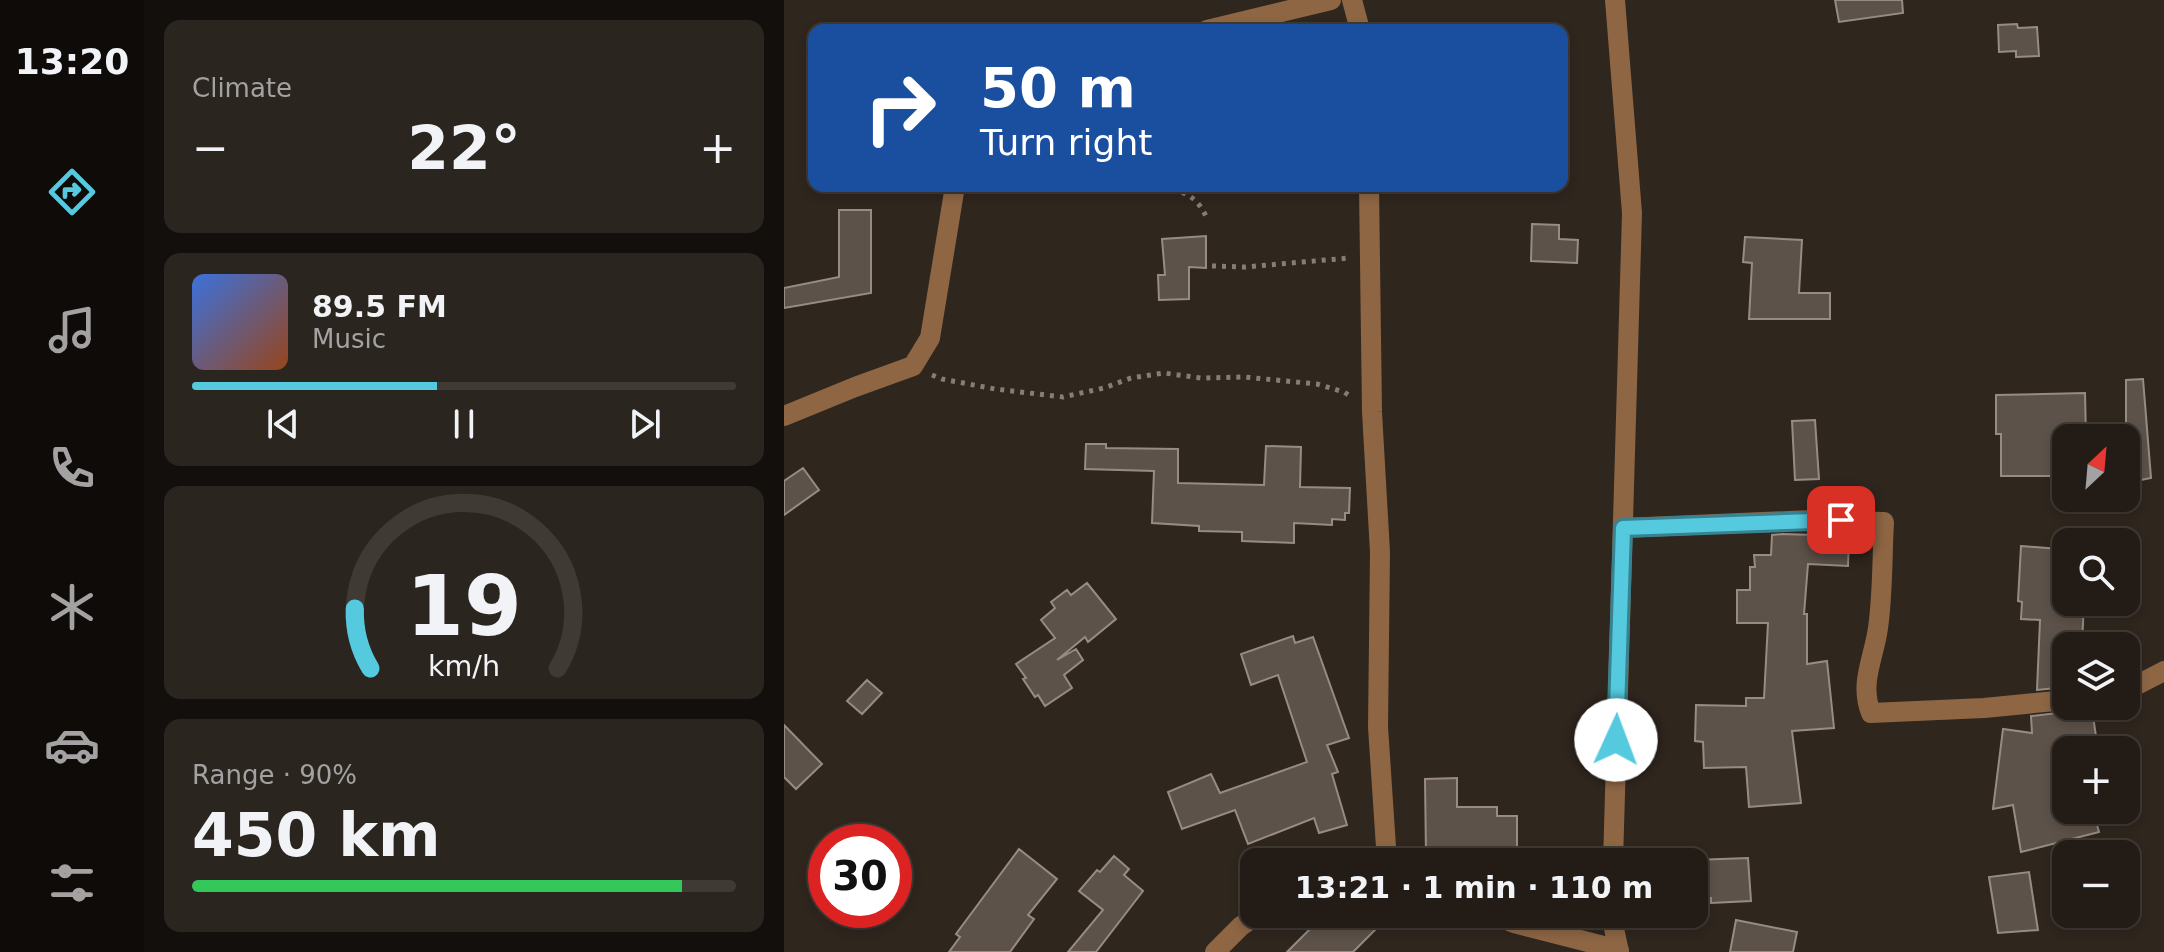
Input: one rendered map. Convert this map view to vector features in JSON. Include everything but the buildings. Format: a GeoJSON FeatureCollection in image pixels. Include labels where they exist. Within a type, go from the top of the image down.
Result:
{"type":"FeatureCollection","features":[{"type":"Feature","properties":{"kind":"street"},"geometry":{"type":"LineString","coordinates":[[1232,24],[1331,0]]}},
{"type":"Feature","properties":{"kind":"street"},"geometry":{"type":"LineString","coordinates":[[1352,0],[1358,24]]}},
{"type":"Feature","properties":{"kind":"street"},"geometry":{"type":"LineString","coordinates":[[1613,848],[1632,213],[1615,0]]}},
{"type":"Feature","properties":{"kind":"street"},"geometry":{"type":"LineString","coordinates":[[784,416],[913,366],[930,338],[954,192]]}},
{"type":"Feature","properties":{"kind":"street"},"geometry":{"type":"LineString","coordinates":[[1369,192],[1372,412],[1380,552],[1378,727],[1386,848]]}},
{"type":"Feature","properties":{"kind":"street"},"geometry":{"type":"LineString","coordinates":[[1623,528],[1812,520],[1884,522],[1878,628],[1868,668],[1865,698],[1871,713],[2052,701]]}},
{"type":"Feature","properties":{"kind":"street"},"geometry":{"type":"LineString","coordinates":[[2140,683],[2164,671]]}},
{"type":"Feature","properties":{"kind":"street"},"geometry":{"type":"LineString","coordinates":[[1215,952],[1240,927]]}},
{"type":"Feature","properties":{"kind":"street"},"geometry":{"type":"LineString","coordinates":[[1533,928],[1618,951],[1614,928]]}},
{"type":"Feature","properties":{"kind":"path"},"geometry":{"type":"LineString","coordinates":[[1184,192],[1202,207],[1208,221]]}},
{"type":"Feature","properties":{"kind":"path"},"geometry":{"type":"LineString","coordinates":[[1212,266],[1245,267],[1322,259],[1370,258]]}},
{"type":"Feature","properties":{"kind":"path"},"geometry":{"type":"LineString","coordinates":[[913,366],[942,379],[1063,397],[1131,378],[1164,373],[1201,378],[1285,380],[1317,384],[1344,392],[1372,412]]}},
{"type":"Feature","properties":{"kind":"route"},"geometry":{"type":"LineString","coordinates":[[1616,740],[1623,528],[1841,520]]}}]}
